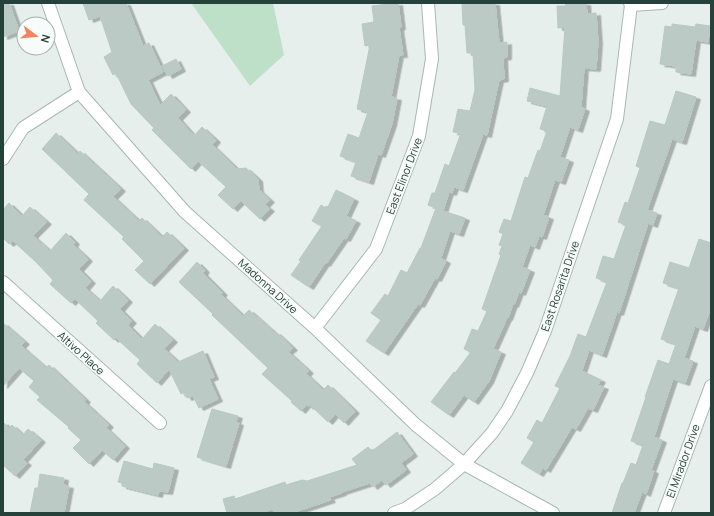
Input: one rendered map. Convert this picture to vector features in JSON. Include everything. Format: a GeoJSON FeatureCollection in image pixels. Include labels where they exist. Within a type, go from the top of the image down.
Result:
{"type":"FeatureCollection","features":[{"type":"Feature","properties":{"kind":"street","name":"Madonna Drive"},"geometry":{"type":"LineString","coordinates":[[48,3],[79,92],[185,212],[315,328],[416,425],[464,464],[553,513]]}},
{"type":"Feature","properties":{"kind":"street","name":"East Elinor Drive"},"geometry":{"type":"LineString","coordinates":[[315,328],[376,249],[419,136],[432,60],[428,3]]}},
{"type":"Feature","properties":{"kind":"street"},"geometry":{"type":"LineString","coordinates":[[631,4],[662,3]]}},
{"type":"Feature","properties":{"kind":"street","name":"East Rosarita Drive"},"geometry":{"type":"LineString","coordinates":[[394,513],[405,509],[435,490],[464,464],[492,433],[507,411],[528,373],[545,331],[617,119],[631,4]]}},
{"type":"Feature","properties":{"kind":"street"},"geometry":{"type":"LineString","coordinates":[[3,159],[23,128],[79,92]]}},
{"type":"Feature","properties":{"kind":"street","name":"Altivo Place"},"geometry":{"type":"LineString","coordinates":[[3,282],[160,423]]}},
{"type":"Feature","properties":{"kind":"street","name":"El Mirador Drive"},"geometry":{"type":"LineString","coordinates":[[664,513],[711,386]]}},
{"type":"Feature","properties":{"kind":"green space"},"geometry":{"type":"Polygon","coordinates":[[[191,3],[273,3],[284,55],[250,86],[191,3]]]}},
{"type":"Feature","properties":{"kind":"building"},"geometry":{"type":"Polygon","coordinates":[[[3,3],[9,3],[16,23],[16,32],[3,37],[3,3]]]}},
{"type":"Feature","properties":{"kind":"building"},"geometry":{"type":"Polygon","coordinates":[[[83,3],[126,3],[143,46],[149,43],[163,72],[148,80],[160,105],[171,94],[186,110],[178,118],[194,136],[202,127],[216,140],[212,145],[237,169],[246,168],[258,179],[259,190],[270,200],[265,205],[270,209],[260,219],[241,201],[233,209],[218,195],[226,187],[198,161],[191,169],[152,130],[154,128],[131,104],[116,73],[113,75],[104,57],[112,52],[100,16],[89,20],[83,3]]]}},
{"type":"Feature","properties":{"kind":"building"},"geometry":{"type":"Polygon","coordinates":[[[398,3],[401,27],[399,28],[403,55],[399,55],[391,97],[397,98],[392,124],[381,155],[378,154],[369,182],[351,176],[356,162],[340,156],[348,134],[359,138],[368,112],[357,109],[370,45],[365,46],[362,24],[374,22],[372,6],[398,3]]]}},
{"type":"Feature","properties":{"kind":"building"},"geometry":{"type":"Polygon","coordinates":[[[462,3],[495,3],[499,43],[507,42],[507,57],[503,58],[504,79],[499,80],[487,135],[483,134],[463,190],[454,187],[452,193],[449,192],[443,211],[465,218],[459,234],[450,231],[441,258],[446,261],[437,279],[435,278],[420,305],[418,304],[384,353],[366,341],[381,320],[371,313],[385,294],[388,296],[401,270],[407,273],[421,248],[436,208],[428,205],[432,193],[435,193],[445,164],[449,166],[461,133],[453,132],[458,109],[470,111],[475,90],[473,53],[467,53],[462,3]]]}},
{"type":"Feature","properties":{"kind":"building"},"geometry":{"type":"Polygon","coordinates":[[[565,3],[586,3],[587,14],[596,13],[598,42],[596,69],[584,68],[581,107],[585,109],[578,130],[570,127],[560,157],[569,160],[561,182],[555,180],[543,215],[549,217],[542,237],[539,236],[535,247],[530,245],[522,267],[530,270],[521,293],[519,292],[514,305],[513,304],[493,349],[501,352],[489,381],[474,402],[464,395],[449,415],[431,402],[471,352],[464,349],[472,329],[478,331],[487,311],[482,309],[501,255],[499,254],[502,246],[499,245],[503,234],[499,232],[504,219],[511,221],[525,177],[528,178],[538,150],[540,151],[547,131],[540,129],[547,106],[527,101],[530,88],[560,96],[565,27],[558,28],[557,6],[566,6],[565,3]]]}},
{"type":"Feature","properties":{"kind":"building"},"geometry":{"type":"Polygon","coordinates":[[[672,24],[695,27],[696,24],[710,26],[708,42],[696,40],[691,74],[676,72],[676,66],[660,64],[665,26],[672,27],[672,24]]]}},
{"type":"Feature","properties":{"kind":"building"},"geometry":{"type":"Polygon","coordinates":[[[176,59],[181,69],[168,76],[162,66],[176,59]]]}},
{"type":"Feature","properties":{"kind":"building"},"geometry":{"type":"Polygon","coordinates":[[[676,91],[696,97],[682,142],[672,139],[647,210],[657,213],[653,225],[648,223],[619,313],[617,312],[602,355],[589,350],[582,371],[601,380],[598,385],[604,387],[593,410],[588,408],[576,429],[572,427],[546,470],[543,468],[539,474],[521,463],[534,442],[527,438],[537,420],[542,423],[560,388],[555,386],[570,356],[578,334],[586,337],[607,282],[596,278],[603,256],[614,259],[626,225],[618,222],[625,202],[628,203],[640,168],[636,166],[650,121],[665,125],[676,91]]]}},
{"type":"Feature","properties":{"kind":"building"},"geometry":{"type":"Polygon","coordinates":[[[56,133],[78,154],[80,151],[121,189],[113,197],[139,221],[142,218],[162,237],[167,232],[184,248],[150,284],[135,270],[144,261],[122,239],[124,237],[84,200],[89,194],[42,149],[56,133]]]}},
{"type":"Feature","properties":{"kind":"building"},"geometry":{"type":"Polygon","coordinates":[[[336,190],[354,199],[346,216],[356,221],[346,239],[344,238],[309,287],[291,275],[301,261],[299,260],[322,226],[312,221],[321,205],[326,208],[326,206],[328,207],[336,190]]]}},
{"type":"Feature","properties":{"kind":"building"},"geometry":{"type":"Polygon","coordinates":[[[9,203],[22,216],[30,207],[47,222],[33,236],[50,251],[66,233],[75,242],[73,245],[88,259],[79,269],[91,281],[85,288],[100,301],[113,286],[128,300],[120,309],[132,321],[128,325],[142,339],[155,324],[173,340],[164,349],[178,362],[203,351],[214,377],[209,379],[218,399],[199,408],[193,396],[187,398],[184,392],[181,394],[169,369],[157,383],[137,364],[140,360],[116,338],[114,340],[96,323],[98,321],[75,299],[71,303],[50,284],[53,280],[36,262],[13,241],[9,244],[3,238],[3,210],[9,203]]]}},
{"type":"Feature","properties":{"kind":"building"},"geometry":{"type":"Polygon","coordinates":[[[699,239],[711,243],[711,307],[703,329],[695,326],[684,358],[693,361],[685,383],[673,379],[654,437],[662,440],[651,470],[654,471],[646,494],[642,492],[634,513],[612,513],[622,483],[631,463],[636,465],[643,445],[631,441],[658,360],[669,364],[676,344],[661,339],[679,288],[663,283],[670,262],[689,268],[699,239]]]}},
{"type":"Feature","properties":{"kind":"building"},"geometry":{"type":"Polygon","coordinates":[[[197,262],[205,270],[203,273],[223,293],[221,295],[243,316],[249,310],[275,333],[276,332],[293,348],[288,352],[309,371],[306,374],[323,390],[328,385],[355,411],[344,423],[335,414],[328,422],[307,404],[301,411],[262,374],[268,368],[179,282],[197,262]]]}},
{"type":"Feature","properties":{"kind":"building"},"geometry":{"type":"Polygon","coordinates":[[[3,323],[25,342],[21,346],[46,368],[49,365],[86,400],[84,402],[109,425],[106,428],[125,446],[113,460],[102,450],[89,464],[73,448],[81,440],[68,428],[69,427],[37,400],[40,397],[29,387],[34,381],[19,368],[3,386],[3,323]]]}},
{"type":"Feature","properties":{"kind":"building"},"geometry":{"type":"Polygon","coordinates":[[[212,409],[238,416],[236,422],[239,423],[226,466],[197,457],[212,409]]]}},
{"type":"Feature","properties":{"kind":"building"},"geometry":{"type":"Polygon","coordinates":[[[3,422],[9,428],[12,425],[23,435],[28,429],[41,440],[23,460],[27,463],[15,476],[3,465],[3,422]]]}},
{"type":"Feature","properties":{"kind":"building"},"geometry":{"type":"Polygon","coordinates":[[[397,432],[413,454],[401,463],[406,470],[386,485],[382,480],[373,487],[370,483],[342,492],[329,497],[331,500],[298,511],[299,513],[274,513],[273,509],[260,513],[227,513],[223,499],[234,496],[235,499],[285,482],[286,485],[302,480],[307,481],[357,465],[352,459],[368,447],[372,451],[397,432]]]}},
{"type":"Feature","properties":{"kind":"building"},"geometry":{"type":"Polygon","coordinates":[[[124,461],[153,469],[154,463],[174,468],[168,492],[159,491],[158,495],[122,486],[122,483],[118,482],[124,461]]]}},
{"type":"Feature","properties":{"kind":"building"},"geometry":{"type":"Polygon","coordinates":[[[40,474],[64,478],[63,485],[69,486],[64,513],[30,513],[35,488],[38,488],[40,474]]]}}]}
